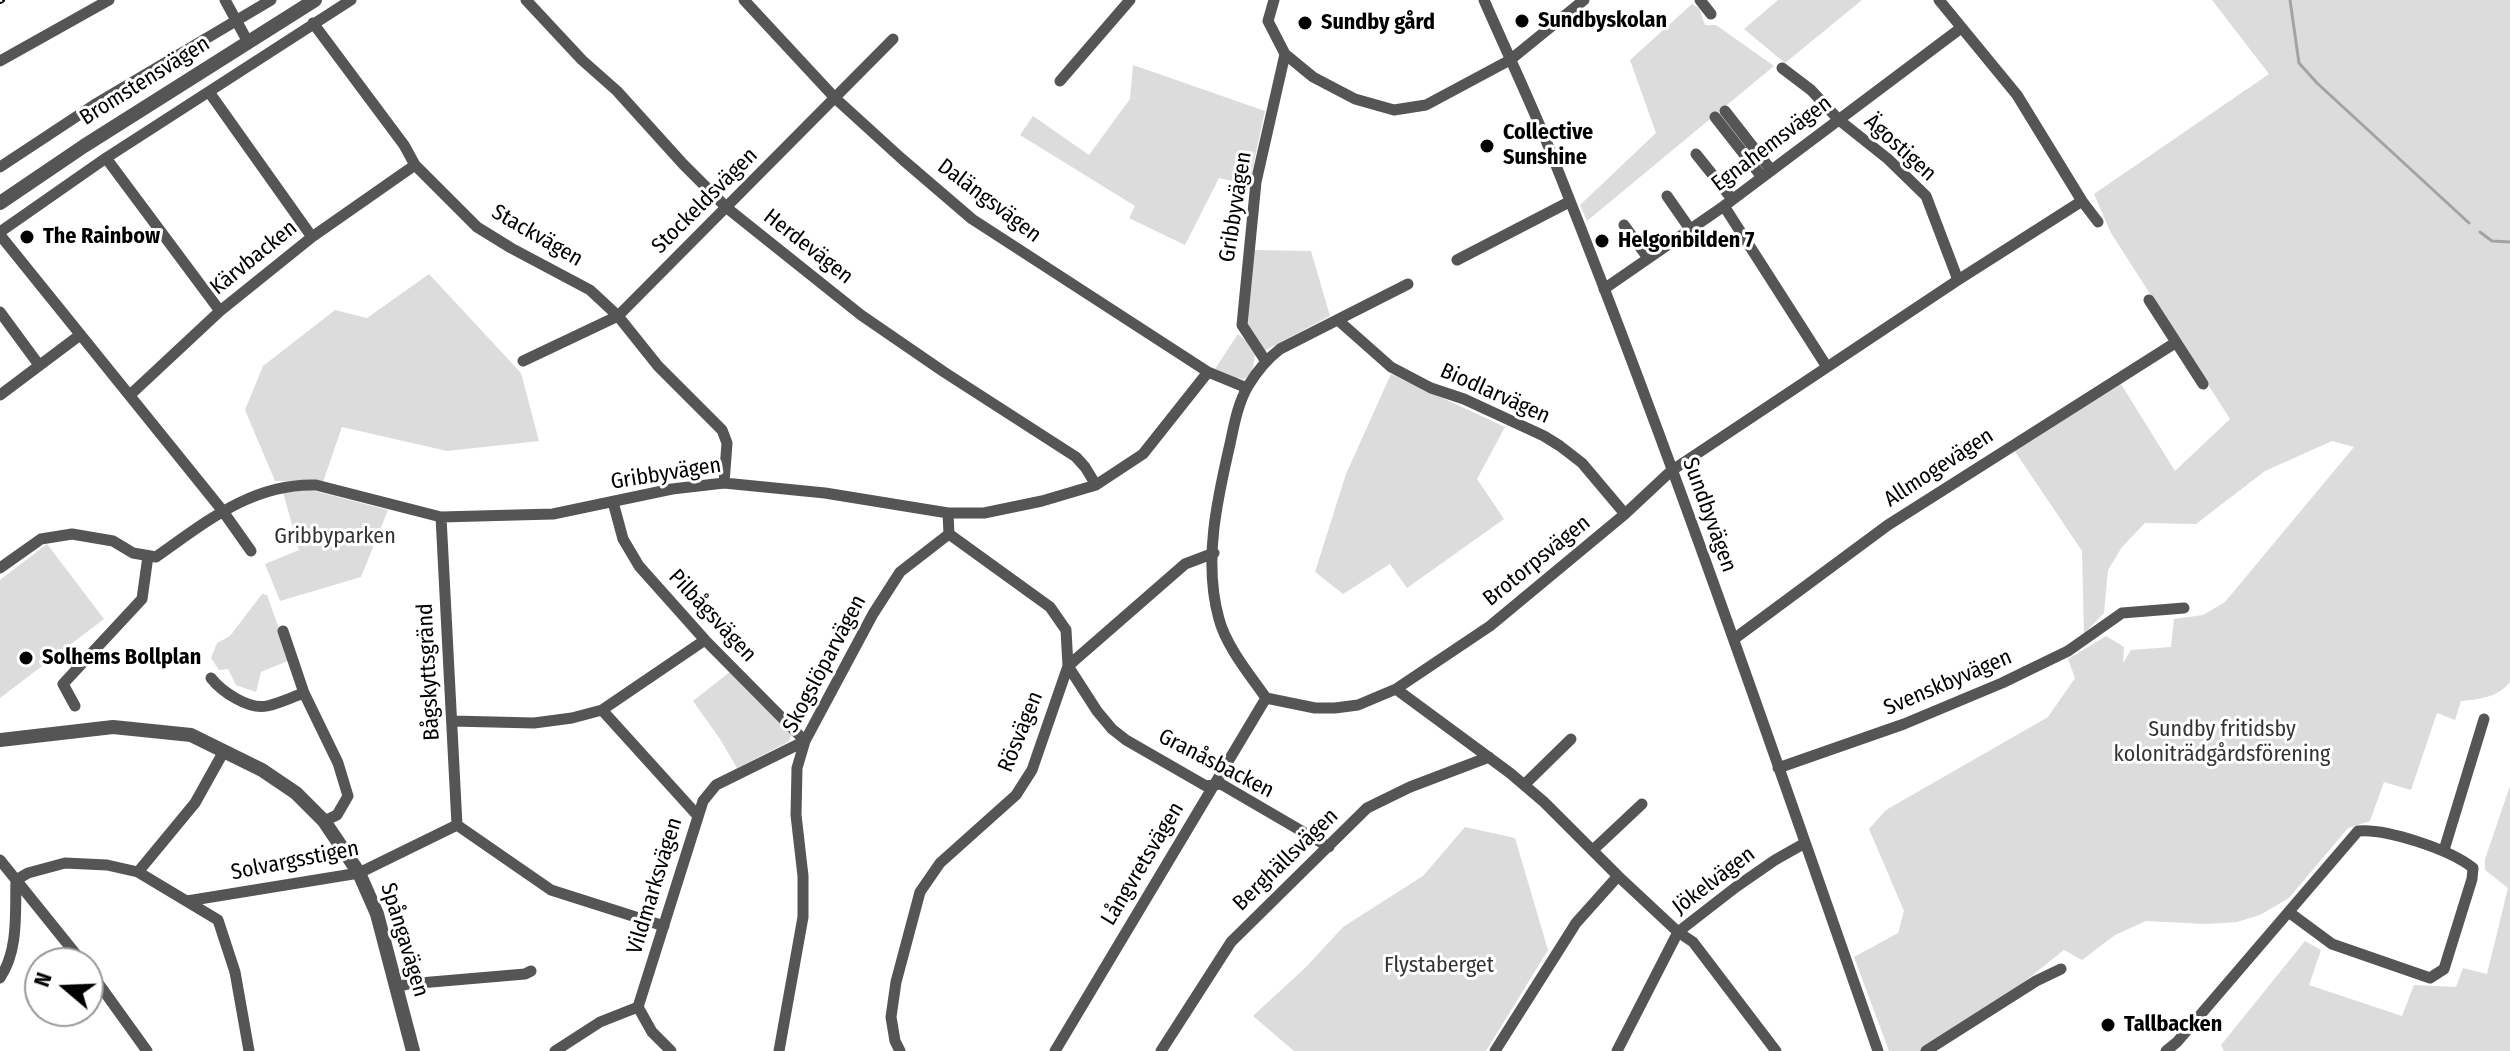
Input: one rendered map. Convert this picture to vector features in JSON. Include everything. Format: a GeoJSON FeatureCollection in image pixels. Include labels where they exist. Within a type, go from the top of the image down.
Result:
{"type":"FeatureCollection","features":[{"type":"Feature","properties":{"kind":"street"},"geometry":{"type":"LineString","coordinates":[[0,61],[109,0]]}},
{"type":"Feature","properties":{"kind":"street"},"geometry":{"type":"LineString","coordinates":[[225,0],[248,42]]}},
{"type":"Feature","properties":{"kind":"street"},"geometry":{"type":"LineString","coordinates":[[0,167],[94,105],[271,0]]}},
{"type":"Feature","properties":{"kind":"street","name":"Bromstensvägen"},"geometry":{"type":"LineString","coordinates":[[0,203],[84,146],[315,0]]}},
{"type":"Feature","properties":{"kind":"street"},"geometry":{"type":"LineString","coordinates":[[251,551],[222,510],[0,233],[106,158],[351,0]]}},
{"type":"Feature","properties":{"kind":"street","name":"Herdevägen"},"geometry":{"type":"LineString","coordinates":[[526,0],[727,208],[861,315],[1076,457],[1096,485]]}},
{"type":"Feature","properties":{"kind":"street","name":"Dalängsvägen"},"geometry":{"type":"LineString","coordinates":[[744,0],[835,98],[972,219],[1208,372],[1247,388]]}},
{"type":"Feature","properties":{"kind":"street"},"geometry":{"type":"LineString","coordinates":[[1060,81],[1130,0]]}},
{"type":"Feature","properties":{"kind":"street"},"geometry":{"type":"LineString","coordinates":[[1274,0],[1268,21],[1285,54],[1313,77],[1355,99],[1394,110],[1426,105],[1510,60],[1584,0]]}},
{"type":"Feature","properties":{"kind":"street","name":"Sundbyvägen"},"geometry":{"type":"LineString","coordinates":[[1484,0],[1544,137],[1604,289],[1734,639],[1878,1051]]}},
{"type":"Feature","properties":{"kind":"street"},"geometry":{"type":"LineString","coordinates":[[1700,0],[1711,14]]}},
{"type":"Feature","properties":{"kind":"street"},"geometry":{"type":"LineString","coordinates":[[1939,0],[2017,95],[2098,222]]}},
{"type":"Feature","properties":{"kind":"street","name":"Stackvägen"},"geometry":{"type":"LineString","coordinates":[[313,23],[404,145],[415,165],[477,227],[590,290],[618,316],[658,366],[722,430],[727,443],[724,483]]}},
{"type":"Feature","properties":{"kind":"street","name":"Egnahemsvägen"},"geometry":{"type":"LineString","coordinates":[[1604,289],[1728,203],[1961,28]]}},
{"type":"Feature","properties":{"kind":"street","name":"Stockeldsvägen"},"geometry":{"type":"LineString","coordinates":[[523,361],[618,316],[893,39]]}},
{"type":"Feature","properties":{"kind":"street","name":"Gribbyvägen"},"geometry":{"type":"LineString","coordinates":[[1265,360],[1242,325],[1256,182],[1285,54]]}},
{"type":"Feature","properties":{"kind":"street","name":"Ägostigen"},"geometry":{"type":"LineString","coordinates":[[1782,68],[1811,90],[1839,120],[1888,159],[1926,196],[1958,280]]}},
{"type":"Feature","properties":{"kind":"street"},"geometry":{"type":"LineString","coordinates":[[209,92],[312,237]]}},
{"type":"Feature","properties":{"kind":"street"},"geometry":{"type":"LineString","coordinates":[[1720,114],[1766,174]]}},
{"type":"Feature","properties":{"kind":"street"},"geometry":{"type":"LineString","coordinates":[[1696,154],[1827,367]]}},
{"type":"Feature","properties":{"kind":"street"},"geometry":{"type":"LineString","coordinates":[[106,158],[220,311]]}},
{"type":"Feature","properties":{"kind":"street","name":"Kärvbacken"},"geometry":{"type":"LineString","coordinates":[[130,395],[220,311],[312,237],[415,165]]}},
{"type":"Feature","properties":{"kind":"street"},"geometry":{"type":"LineString","coordinates":[[1667,196],[1690,229]]}},
{"type":"Feature","properties":{"kind":"street","name":"Brotorpsvägen"},"geometry":{"type":"LineString","coordinates":[[1266,698],[1315,708],[1335,708],[1358,705],[1396,689],[1490,626],[1625,514],[1671,471],[2082,201]]}},
{"type":"Feature","properties":{"kind":"street"},"geometry":{"type":"LineString","coordinates":[[1457,260],[1569,202]]}},
{"type":"Feature","properties":{"kind":"street"},"geometry":{"type":"LineString","coordinates":[[1624,225],[1648,258]]}},
{"type":"Feature","properties":{"kind":"street"},"geometry":{"type":"LineString","coordinates":[[1266,698],[1219,622],[1212,581],[1215,508],[1237,416],[1247,388],[1265,360],[1280,349],[1408,284]]}},
{"type":"Feature","properties":{"kind":"street"},"geometry":{"type":"LineString","coordinates":[[2149,300],[2203,384]]}},
{"type":"Feature","properties":{"kind":"street"},"geometry":{"type":"LineString","coordinates":[[0,312],[39,365]]}},
{"type":"Feature","properties":{"kind":"street","name":"Biodlarvägen"},"geometry":{"type":"LineString","coordinates":[[1339,321],[1391,367],[1560,446],[1582,463],[1625,514]]}},
{"type":"Feature","properties":{"kind":"street"},"geometry":{"type":"LineString","coordinates":[[0,395],[80,335]]}},
{"type":"Feature","properties":{"kind":"street","name":"Allmogevägen"},"geometry":{"type":"LineString","coordinates":[[1734,639],[1888,525],[2175,343]]}},
{"type":"Feature","properties":{"kind":"street","name":"Gribbyvägen"},"geometry":{"type":"LineString","coordinates":[[148,556],[156,557],[222,510],[256,494],[296,484],[316,485],[441,517],[553,514],[672,489],[724,483],[825,493],[948,513],[984,513],[1042,501],[1096,485],[1143,454],[1208,372]]}},
{"type":"Feature","properties":{"kind":"street","name":"Pilbågsvägen"},"geometry":{"type":"LineString","coordinates":[[613,502],[623,539],[639,566],[705,640],[805,741]]}},
{"type":"Feature","properties":{"kind":"street"},"geometry":{"type":"LineString","coordinates":[[948,513],[949,534],[1050,607],[1066,630],[1068,666]]}},
{"type":"Feature","properties":{"kind":"street","name":"Bågskyttsgränd"},"geometry":{"type":"LineString","coordinates":[[441,517],[457,825]]}},
{"type":"Feature","properties":{"kind":"street"},"geometry":{"type":"LineString","coordinates":[[0,568],[41,539],[72,534],[113,541],[133,553],[148,556],[142,599],[63,684],[75,706]]}},
{"type":"Feature","properties":{"kind":"street","name":"Skogslöparvägen"},"geometry":{"type":"LineString","coordinates":[[779,1051],[803,917],[803,876],[796,815],[797,768],[805,741],[873,614],[900,572],[949,534]]}},
{"type":"Feature","properties":{"kind":"street","name":"Rösvägen"},"geometry":{"type":"LineString","coordinates":[[900,1051],[891,1017],[896,982],[920,892],[940,863],[1016,795],[1032,770],[1068,666],[1185,564],[1214,553]]}},
{"type":"Feature","properties":{"kind":"street","name":"Svenskbyvägen"},"geometry":{"type":"LineString","coordinates":[[1778,768],[1904,724],[2002,683],[2068,651],[2122,613],[2184,608]]}},
{"type":"Feature","properties":{"kind":"street"},"geometry":{"type":"LineString","coordinates":[[283,631],[304,693],[338,763],[348,796],[337,815],[324,821]]}},
{"type":"Feature","properties":{"kind":"street"},"geometry":{"type":"LineString","coordinates":[[452,721],[534,723],[602,710],[705,640]]}},
{"type":"Feature","properties":{"kind":"street","name":"Granåsbacken"},"geometry":{"type":"LineString","coordinates":[[1068,666],[1097,711],[1126,740],[1206,786],[1221,784],[1329,847]]}},
{"type":"Feature","properties":{"kind":"street"},"geometry":{"type":"LineString","coordinates":[[211,678],[220,690],[237,700],[264,707],[304,693]]}},
{"type":"Feature","properties":{"kind":"street"},"geometry":{"type":"LineString","coordinates":[[1396,689],[1524,785],[1678,932],[1693,942],[1776,1051]]}},
{"type":"Feature","properties":{"kind":"street","name":"Långvretsvägen"},"geometry":{"type":"LineString","coordinates":[[1055,1051],[1266,698]]}},
{"type":"Feature","properties":{"kind":"street"},"geometry":{"type":"LineString","coordinates":[[602,710],[698,816]]}},
{"type":"Feature","properties":{"kind":"street"},"geometry":{"type":"LineString","coordinates":[[2444,850],[2484,719]]}},
{"type":"Feature","properties":{"kind":"street","name":"Spångavägen"},"geometry":{"type":"LineString","coordinates":[[0,740],[113,727],[191,735],[262,770],[296,793],[324,821],[359,873],[377,914],[413,1051]]}},
{"type":"Feature","properties":{"kind":"street"},"geometry":{"type":"LineString","coordinates":[[1524,785],[1571,739]]}},
{"type":"Feature","properties":{"kind":"street","name":"Vildmarksvägen"},"geometry":{"type":"LineString","coordinates":[[638,1007],[703,801],[716,785],[805,741]]}},
{"type":"Feature","properties":{"kind":"street"},"geometry":{"type":"LineString","coordinates":[[138,872],[195,803],[224,751]]}},
{"type":"Feature","properties":{"kind":"street","name":"Berghällsvägen"},"geometry":{"type":"LineString","coordinates":[[1161,1051],[1231,942],[1367,808],[1410,787],[1489,757]]}},
{"type":"Feature","properties":{"kind":"street"},"geometry":{"type":"LineString","coordinates":[[1593,850],[1642,804]]}},
{"type":"Feature","properties":{"kind":"street"},"geometry":{"type":"LineString","coordinates":[[457,825],[551,890],[664,926]]}},
{"type":"Feature","properties":{"kind":"street","name":"Solvargsstigen"},"geometry":{"type":"LineString","coordinates":[[187,901],[359,873],[457,825]]}},
{"type":"Feature","properties":{"kind":"street"},"geometry":{"type":"LineString","coordinates":[[2166,1051],[2179,1047],[2290,913],[2358,831],[2371,830],[2444,850],[2473,868],[2444,969],[2430,978],[2332,944],[2290,913]]}},
{"type":"Feature","properties":{"kind":"street","name":"Jökelvägen"},"geometry":{"type":"LineString","coordinates":[[1617,1051],[1678,932],[1736,887],[1805,843]]}},
{"type":"Feature","properties":{"kind":"street"},"geometry":{"type":"LineString","coordinates":[[0,860],[70,947]]}},
{"type":"Feature","properties":{"kind":"street"},"geometry":{"type":"LineString","coordinates":[[16,880],[28,873],[65,863],[107,865],[138,872],[218,920],[235,972],[249,1051]]}},
{"type":"Feature","properties":{"kind":"street"},"geometry":{"type":"LineString","coordinates":[[1495,1051],[1576,923],[1618,876]]}},
{"type":"Feature","properties":{"kind":"street"},"geometry":{"type":"LineString","coordinates":[[0,978],[15,934],[16,880]]}},
{"type":"Feature","properties":{"kind":"street"},"geometry":{"type":"LineString","coordinates":[[1926,1051],[2036,981],[2061,969]]}},
{"type":"Feature","properties":{"kind":"street"},"geometry":{"type":"LineString","coordinates":[[397,987],[531,971]]}},
{"type":"Feature","properties":{"kind":"street"},"geometry":{"type":"LineString","coordinates":[[104,991],[147,1051]]}},
{"type":"Feature","properties":{"kind":"street"},"geometry":{"type":"LineString","coordinates":[[555,1051],[600,1022],[638,1007],[652,1032],[671,1051]]}},
{"type":"Feature","properties":{"kind":"green space"},"geometry":{"type":"Polygon","coordinates":[[[1778,0],[1862,0],[1785,63],[1744,29],[1778,0]]]}},
{"type":"Feature","properties":{"kind":"green space","name":"Sundby fritidsby koloniträdgårdsförening"},"geometry":{"type":"Polygon","coordinates":[[[2212,0],[2510,0],[2510,682],[2494,695],[2461,701],[2455,720],[2437,713],[2411,790],[2384,782],[2370,821],[2348,828],[2289,898],[2260,915],[2237,922],[2146,921],[2115,935],[2082,960],[2064,950],[2014,990],[1922,1051],[1889,1051],[1854,957],[1898,933],[1904,911],[1869,829],[1886,810],[2048,717],[2075,678],[2068,659],[2106,636],[2124,647],[2123,663],[2131,650],[2171,647],[2174,619],[2203,615],[2225,602],[2354,447],[2332,441],[2265,471],[2196,524],[2145,523],[2122,547],[2108,570],[2104,613],[2084,634],[2082,551],[2014,450],[2121,384],[2175,471],[2230,419],[2111,233],[2094,194],[2269,74],[2212,0]]]}},
{"type":"Feature","properties":{"kind":"green space"},"geometry":{"type":"Polygon","coordinates":[[[1692,4],[1699,8],[1705,25],[1716,25],[1774,66],[1587,221],[1580,205],[1656,133],[1630,60],[1692,4]]]}},
{"type":"Feature","properties":{"kind":"green space"},"geometry":{"type":"Polygon","coordinates":[[[1133,65],[1265,111],[1249,185],[1219,178],[1185,245],[1129,218],[1135,206],[1020,135],[1033,116],[1089,155],[1130,99],[1133,65]]]}},
{"type":"Feature","properties":{"kind":"green space"},"geometry":{"type":"Polygon","coordinates":[[[1252,250],[1311,251],[1330,316],[1264,351],[1247,323],[1252,250]]]}},
{"type":"Feature","properties":{"kind":"green space"},"geometry":{"type":"Polygon","coordinates":[[[429,274],[521,373],[539,441],[447,451],[342,427],[323,482],[275,481],[245,410],[263,366],[335,310],[367,318],[429,274]]]}},
{"type":"Feature","properties":{"kind":"green space"},"geometry":{"type":"Polygon","coordinates":[[[1238,334],[1255,355],[1252,373],[1244,379],[1215,369],[1238,334]]]}},
{"type":"Feature","properties":{"kind":"green space"},"geometry":{"type":"Polygon","coordinates":[[[1391,374],[1505,427],[1477,479],[1504,519],[1407,588],[1390,564],[1343,594],[1315,572],[1346,474],[1391,374]]]}},
{"type":"Feature","properties":{"kind":"green space","name":"Gribbyparken"},"geometry":{"type":"Polygon","coordinates":[[[311,490],[388,510],[361,577],[280,601],[265,564],[299,550],[283,492],[311,490]]]}},
{"type":"Feature","properties":{"kind":"green space","name":"Solhems Bollplan"},"geometry":{"type":"Polygon","coordinates":[[[47,544],[104,619],[0,698],[0,580],[47,544]]]}},
{"type":"Feature","properties":{"kind":"green space"},"geometry":{"type":"Polygon","coordinates":[[[262,594],[267,595],[290,660],[261,672],[256,692],[236,685],[228,669],[219,670],[211,658],[217,643],[230,636],[262,594]]]}},
{"type":"Feature","properties":{"kind":"green space"},"geometry":{"type":"Polygon","coordinates":[[[731,671],[792,735],[788,742],[737,768],[693,701],[731,671]]]}},
{"type":"Feature","properties":{"kind":"green space"},"geometry":{"type":"Polygon","coordinates":[[[2510,786],[2510,1051],[2224,1051],[2221,1045],[2305,941],[2321,950],[2309,985],[2402,1016],[2414,985],[2456,987],[2463,968],[2487,974],[2508,888],[2485,870],[2485,859],[2510,786]]]}},
{"type":"Feature","properties":{"kind":"green space","name":"Flystaberget"},"geometry":{"type":"Polygon","coordinates":[[[1465,827],[1515,838],[1548,950],[1486,1051],[1294,1051],[1253,1016],[1306,967],[1343,927],[1423,876],[1465,827]]]}},
{"type":"Feature","properties":{"kind":"waterway"},"geometry":{"type":"LineString","coordinates":[[2290,0],[2299,63],[2469,223]]}},
{"type":"Feature","properties":{"kind":"waterway"},"geometry":{"type":"LineString","coordinates":[[2480,232],[2492,241],[2510,242]]}},
{"type":"Feature","properties":{"kind":"place","name":"Sundbyskolan"},"geometry":{"type":"Point","coordinates":[1522,21]}},
{"type":"Feature","properties":{"kind":"place","name":"Sundby gård"},"geometry":{"type":"Point","coordinates":[1305,23]}},
{"type":"Feature","properties":{"kind":"place","name":"Collective Sunshine"},"geometry":{"type":"Point","coordinates":[1487,146]}},
{"type":"Feature","properties":{"kind":"place","name":"The Rainbow"},"geometry":{"type":"Point","coordinates":[27,237]}},
{"type":"Feature","properties":{"kind":"place","name":"Helgonbilden 7"},"geometry":{"type":"Point","coordinates":[1602,241]}},
{"type":"Feature","properties":{"kind":"place","name":"Solhems Bollplan"},"geometry":{"type":"Point","coordinates":[26,658]}},
{"type":"Feature","properties":{"kind":"place","name":"Tallbacken"},"geometry":{"type":"Point","coordinates":[2108,1025]}}]}
